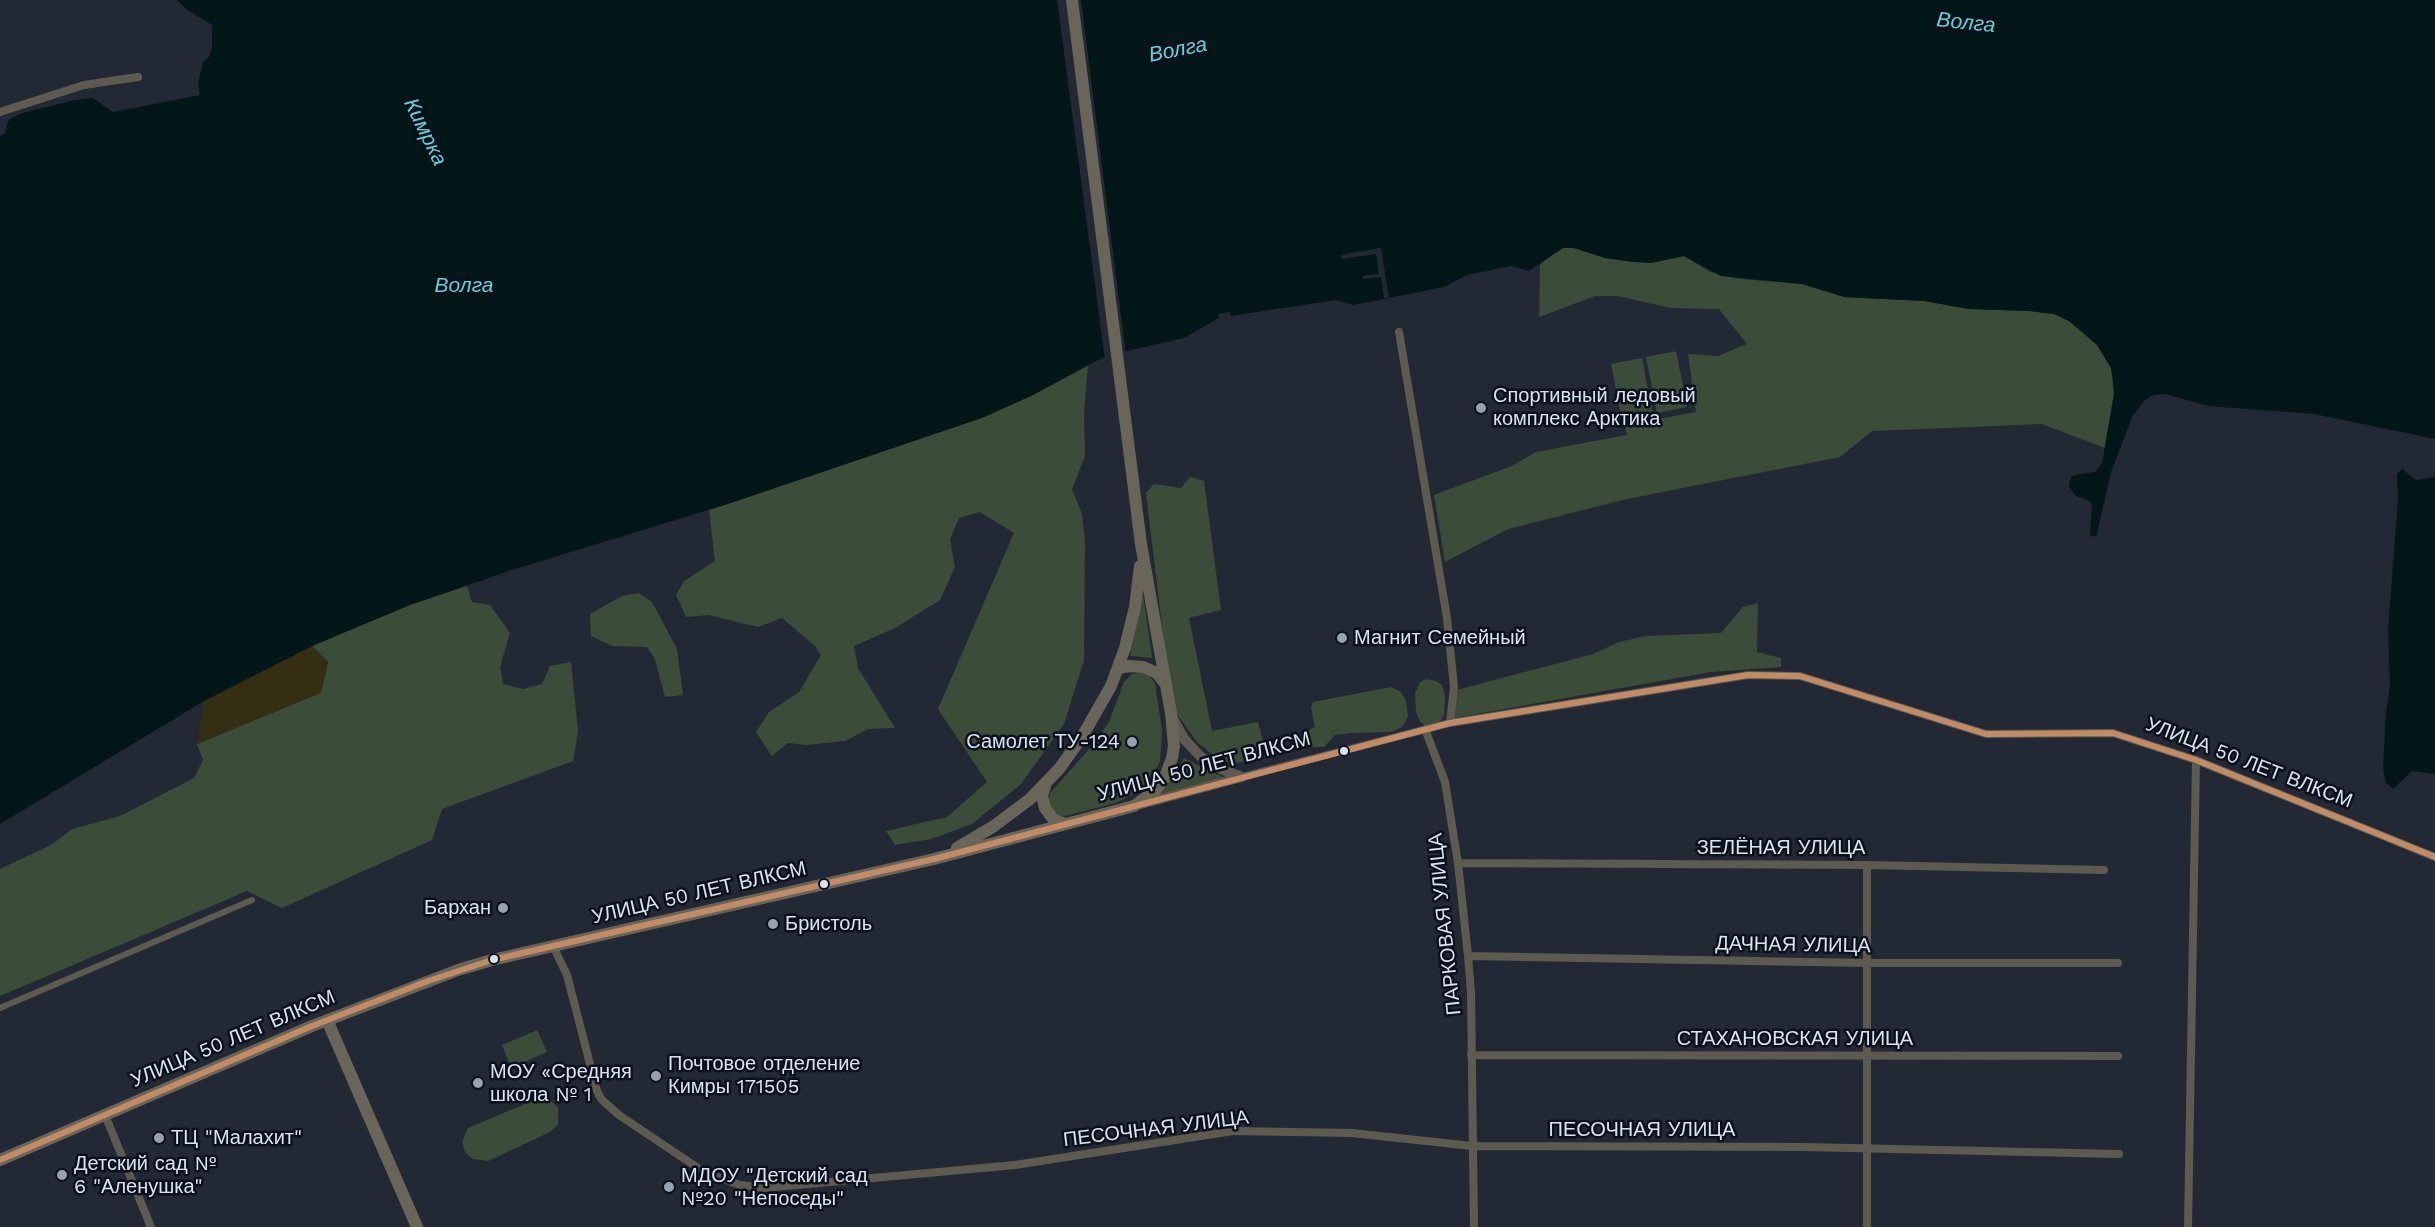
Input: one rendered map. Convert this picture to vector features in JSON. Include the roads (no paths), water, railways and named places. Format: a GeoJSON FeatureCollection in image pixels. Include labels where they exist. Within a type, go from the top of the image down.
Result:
{"type":"FeatureCollection","features":[{"type":"Feature","properties":{"kind":"main road"},"geometry":{"type":"LineString","coordinates":[[1072,0],[1141,544],[1171,713],[1173,746],[1169,770],[1153,793],[1134,806]]}},
{"type":"Feature","properties":{"kind":"main road"},"geometry":{"type":"LineString","coordinates":[[934,859],[994,826],[1046,783],[1082,737],[1102,704],[1118,668],[1135,607],[1141,544]]}},
{"type":"Feature","properties":{"kind":"main road"},"geometry":{"type":"LineString","coordinates":[[1118,668],[1132,665],[1143,667],[1157,674],[1164,682]]}},
{"type":"Feature","properties":{"kind":"main road"},"geometry":{"type":"LineString","coordinates":[[1046,783],[1042,796],[1045,808],[1053,819],[1065,824]]}},
{"type":"Feature","properties":{"kind":"main road","name":"УЛИЦА 50 ЛЕТ ВЛКСМ"},"geometry":{"type":"LineString","coordinates":[[0,1160],[327,1020],[458,970],[492,960],[934,859],[1134,806]]}},
{"type":"Feature","properties":{"kind":"main road"},"geometry":{"type":"LineString","coordinates":[[327,1020],[417,1227]]}},
{"type":"Feature","properties":{"kind":"street"},"geometry":{"type":"LineString","coordinates":[[0,112],[84,85],[138,77]]}},
{"type":"Feature","properties":{"kind":"street"},"geometry":{"type":"LineString","coordinates":[[1399,332],[1448,625],[1454,687],[1450,723]]}},
{"type":"Feature","properties":{"kind":"street","name":"УЛИЦА 50 ЛЕТ ВЛКСМ"},"geometry":{"type":"LineString","coordinates":[[1134,806],[1450,723],[1748,675],[1800,676],[1986,734],[2114,733],[2196,760],[2435,857]]}},
{"type":"Feature","properties":{"kind":"street"},"geometry":{"type":"LineString","coordinates":[[1171,713],[1181,734],[1196,752],[1221,769],[1242,777]]}},
{"type":"Feature","properties":{"kind":"street","name":"ПАРКОВАЯ УЛИЦА"},"geometry":{"type":"LineString","coordinates":[[1425,729],[1445,782],[1458,863],[1468,956],[1474,1227]]}},
{"type":"Feature","properties":{"kind":"street"},"geometry":{"type":"LineString","coordinates":[[2188,1227],[2196,760]]}},
{"type":"Feature","properties":{"kind":"street","name":"ЗЕЛЁНАЯ УЛИЦА"},"geometry":{"type":"LineString","coordinates":[[1458,863],[1867,865],[2104,870]]}},
{"type":"Feature","properties":{"kind":"street"},"geometry":{"type":"LineString","coordinates":[[1867,865],[1867,1227]]}},
{"type":"Feature","properties":{"kind":"street"},"geometry":{"type":"LineString","coordinates":[[0,1008],[252,900]]}},
{"type":"Feature","properties":{"kind":"street","name":"ПЕСОЧНАЯ УЛИЦА"},"geometry":{"type":"LineString","coordinates":[[553,946],[567,975],[597,1091],[602,1100],[619,1115],[704,1172],[740,1185],[764,1188],[1015,1165],[1233,1131],[1352,1133],[1472,1146],[1867,1148],[2119,1154]]}},
{"type":"Feature","properties":{"kind":"street","name":"ДАЧНАЯ УЛИЦА"},"geometry":{"type":"LineString","coordinates":[[1468,956],[1867,963],[2118,963]]}},
{"type":"Feature","properties":{"kind":"street","name":"СТАХАНОВСКАЯ УЛИЦА"},"geometry":{"type":"LineString","coordinates":[[1471,1055],[2118,1056]]}},
{"type":"Feature","properties":{"kind":"street"},"geometry":{"type":"LineString","coordinates":[[105,1115],[151,1227]]}},
{"type":"Feature","properties":{"kind":"water","name":"Волга"},"geometry":{"type":"Polygon","coordinates":[[[177,0],[2435,0],[2435,439],[2314,414],[2208,406],[2165,394],[2154,395],[2146,399],[2133,415],[2111,472],[2097,534],[2094,537],[2090,535],[2092,506],[2090,501],[2076,496],[2069,487],[2071,477],[2095,472],[2102,463],[2114,394],[2113,379],[2111,368],[2097,345],[2069,321],[2054,314],[2029,311],[1969,309],[1924,301],[1844,297],[1802,284],[1721,276],[1684,256],[1651,263],[1634,262],[1605,258],[1574,248],[1563,248],[1529,271],[1512,266],[1467,275],[1444,287],[1354,305],[1336,300],[1231,316],[1230,312],[1218,314],[1219,318],[1184,338],[1100,359],[1031,396],[982,418],[728,504],[512,570],[410,605],[312,646],[204,701],[0,824],[0,136],[5,133],[10,119],[22,113],[75,100],[93,98],[113,112],[200,95],[198,84],[203,62],[209,57],[212,47],[212,25],[187,10],[177,0]]]}},
{"type":"Feature","properties":{"kind":"water"},"geometry":{"type":"Polygon","coordinates":[[[2402,469],[2416,480],[2435,477],[2435,774],[2412,771],[2393,789],[2386,783],[2383,768],[2386,711],[2390,686],[2388,629],[2398,499],[2397,474],[2402,469]]]}},
{"type":"Feature","properties":{"kind":"place","name":"Спортивный ледовый комплекс Арктика"},"geometry":{"type":"Point","coordinates":[1481,408]}},
{"type":"Feature","properties":{"kind":"place","name":"Магнит Семейный"},"geometry":{"type":"Point","coordinates":[1342,638]}},
{"type":"Feature","properties":{"kind":"place","name":"Самолет ТУ-124"},"geometry":{"type":"Point","coordinates":[1132,742]}},
{"type":"Feature","properties":{"kind":"place","name":"Бархан"},"geometry":{"type":"Point","coordinates":[503,908]}},
{"type":"Feature","properties":{"kind":"place","name":"Бристоль"},"geometry":{"type":"Point","coordinates":[773,924]}},
{"type":"Feature","properties":{"kind":"place","name":"Почтовое отделение Кимры 171505"},"geometry":{"type":"Point","coordinates":[656,1076]}},
{"type":"Feature","properties":{"kind":"place","name":"МОУ «Средняя школа № 1"},"geometry":{"type":"Point","coordinates":[478,1083]}},
{"type":"Feature","properties":{"kind":"place","name":"ТЦ \"Малахит\""},"geometry":{"type":"Point","coordinates":[159,1138]}},
{"type":"Feature","properties":{"kind":"place","name":"Детский сад № 6 \"Аленушка\""},"geometry":{"type":"Point","coordinates":[62,1175]}},
{"type":"Feature","properties":{"kind":"place","name":"МДОУ \"Детский сад №20 \"Непоседы\""},"geometry":{"type":"Point","coordinates":[669,1187]}},
{"type":"Feature","properties":{"kind":"water label","name":"Кимрка"},"geometry":{"type":"Point","coordinates":[425,132]}}]}
